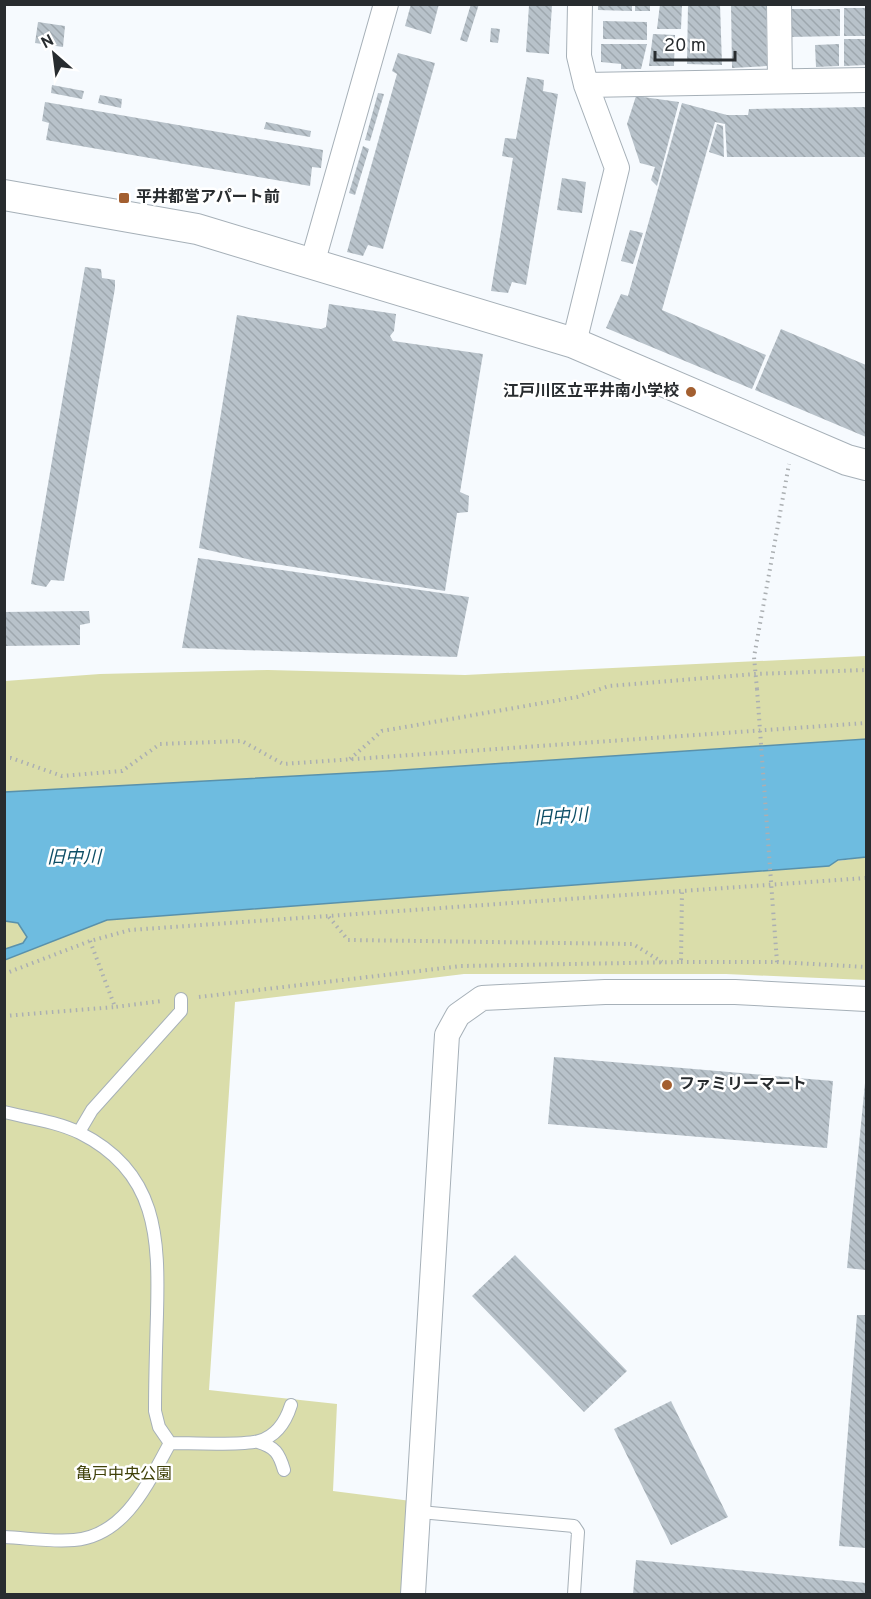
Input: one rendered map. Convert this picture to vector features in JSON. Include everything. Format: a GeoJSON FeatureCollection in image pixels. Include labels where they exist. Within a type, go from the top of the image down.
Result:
{"type":"FeatureCollection","features":[{"type":"Feature","properties":{"kind":"street"},"geometry":{"type":"LineString","coordinates":[[312,264],[386,4]]}},
{"type":"Feature","properties":{"kind":"street"},"geometry":{"type":"LineString","coordinates":[[574,343],[617,168],[586,86],[579,56],[580,4]]}},
{"type":"Feature","properties":{"kind":"street"},"geometry":{"type":"LineString","coordinates":[[778,4],[780,81]]}},
{"type":"Feature","properties":{"kind":"street"},"geometry":{"type":"LineString","coordinates":[[586,86],[867,80]]}},
{"type":"Feature","properties":{"kind":"street"},"geometry":{"type":"LineString","coordinates":[[4,195],[197,229],[574,343],[847,460],[867,465]]}},
{"type":"Feature","properties":{"kind":"street"},"geometry":{"type":"LineString","coordinates":[[413,1594],[420,1512],[447,1035],[458,1014],[482,998],[605,992],[735,992],[867,999]]}},
{"type":"Feature","properties":{"kind":"lane"},"geometry":{"type":"LineString","coordinates":[[79,1132],[92,1110],[181,1011],[182,999]]}},
{"type":"Feature","properties":{"kind":"lane"},"geometry":{"type":"LineString","coordinates":[[4,1112],[79,1132],[110,1152],[130,1173],[147,1204],[158,1252],[155,1411],[159,1427],[170,1443]]}},
{"type":"Feature","properties":{"kind":"lane"},"geometry":{"type":"LineString","coordinates":[[258,1442],[274,1434],[287,1420],[291,1405]]}},
{"type":"Feature","properties":{"kind":"lane"},"geometry":{"type":"LineString","coordinates":[[170,1443],[258,1442],[274,1447],[281,1457],[284,1470]]}},
{"type":"Feature","properties":{"kind":"lane"},"geometry":{"type":"LineString","coordinates":[[4,1537],[75,1540],[110,1528],[126,1513],[145,1488],[170,1443]]}},
{"type":"Feature","properties":{"kind":"lane"},"geometry":{"type":"LineString","coordinates":[[420,1512],[574,1526],[578,1532],[574,1594]]}},
{"type":"Feature","properties":{"kind":"path"},"geometry":{"type":"LineString","coordinates":[[777,962],[754,657],[794,437]]}},
{"type":"Feature","properties":{"kind":"path"},"geometry":{"type":"LineString","coordinates":[[350,759],[382,731],[577,697],[609,686],[756,674],[867,670]]}},
{"type":"Feature","properties":{"kind":"path"},"geometry":{"type":"LineString","coordinates":[[4,758],[11,758],[62,776],[122,771],[160,744],[242,741],[283,764],[867,723]]}},
{"type":"Feature","properties":{"kind":"path"},"geometry":{"type":"LineString","coordinates":[[4,974],[90,941],[130,930],[867,878]]}},
{"type":"Feature","properties":{"kind":"path"},"geometry":{"type":"LineString","coordinates":[[681,962],[682,891]]}},
{"type":"Feature","properties":{"kind":"path"},"geometry":{"type":"LineString","coordinates":[[329,916],[348,940],[633,944],[663,963]]}},
{"type":"Feature","properties":{"kind":"path"},"geometry":{"type":"LineString","coordinates":[[90,941],[115,1007]]}},
{"type":"Feature","properties":{"kind":"path"},"geometry":{"type":"LineString","coordinates":[[4,1016],[115,1007],[461,966],[777,962],[867,967]]}},
{"type":"Feature","properties":{"kind":"green space"},"geometry":{"type":"Polygon","coordinates":[[[866,656],[866,739],[387,771],[5,792],[5,681],[100,674],[268,670],[465,675],[866,656]]]}},
{"type":"Feature","properties":{"kind":"green space","name":"亀戸中央公園"},"geometry":{"type":"Polygon","coordinates":[[[866,857],[866,980],[726,974],[464,974],[235,1002],[209,1390],[337,1404],[333,1491],[411,1501],[403,1594],[5,1594],[5,960],[107,920],[787,868],[866,857]]]}},
{"type":"Feature","properties":{"kind":"green space"},"geometry":{"type":"Polygon","coordinates":[[[4,921],[18,923],[27,937],[23,943],[5,949],[4,921]]]}},
{"type":"Feature","properties":{"kind":"water","name":"旧中川"},"geometry":{"type":"Polygon","coordinates":[[[866,739],[866,857],[838,860],[829,866],[107,920],[5,960],[5,949],[23,943],[27,937],[18,923],[5,921],[5,792],[387,771],[866,739]]]}},
{"type":"Feature","properties":{"kind":"building"},"geometry":{"type":"Polygon","coordinates":[[[411,4],[439,4],[431,34],[405,26],[411,4]]]}},
{"type":"Feature","properties":{"kind":"building"},"geometry":{"type":"Polygon","coordinates":[[[471,4],[479,4],[467,42],[460,40],[471,4]]]}},
{"type":"Feature","properties":{"kind":"building"},"geometry":{"type":"Polygon","coordinates":[[[598,4],[632,4],[632,11],[598,10],[598,4]]]}},
{"type":"Feature","properties":{"kind":"building"},"geometry":{"type":"Polygon","coordinates":[[[635,4],[650,4],[650,11],[635,11],[635,4]]]}},
{"type":"Feature","properties":{"kind":"building"},"geometry":{"type":"Polygon","coordinates":[[[660,4],[682,4],[681,29],[657,29],[660,4]]]}},
{"type":"Feature","properties":{"kind":"building"},"geometry":{"type":"Polygon","coordinates":[[[688,4],[720,4],[722,65],[687,64],[688,4]]]}},
{"type":"Feature","properties":{"kind":"building"},"geometry":{"type":"Polygon","coordinates":[[[731,4],[766,4],[767,66],[732,68],[731,4]]]}},
{"type":"Feature","properties":{"kind":"building"},"geometry":{"type":"Polygon","coordinates":[[[529,5],[552,5],[549,54],[526,52],[529,5]]]}},
{"type":"Feature","properties":{"kind":"building"},"geometry":{"type":"Polygon","coordinates":[[[844,8],[866,8],[866,36],[844,36],[844,8]]]}},
{"type":"Feature","properties":{"kind":"building"},"geometry":{"type":"Polygon","coordinates":[[[787,9],[840,9],[840,36],[789,37],[787,9]]]}},
{"type":"Feature","properties":{"kind":"building"},"geometry":{"type":"Polygon","coordinates":[[[603,21],[647,22],[647,40],[603,39],[603,21]]]}},
{"type":"Feature","properties":{"kind":"building"},"geometry":{"type":"Polygon","coordinates":[[[38,22],[65,26],[63,47],[35,43],[38,22]]]}},
{"type":"Feature","properties":{"kind":"building"},"geometry":{"type":"Polygon","coordinates":[[[491,28],[500,29],[498,43],[490,42],[491,28]]]}},
{"type":"Feature","properties":{"kind":"building"},"geometry":{"type":"Polygon","coordinates":[[[653,34],[675,35],[674,66],[649,66],[653,34]]]}},
{"type":"Feature","properties":{"kind":"building"},"geometry":{"type":"Polygon","coordinates":[[[844,39],[866,39],[866,65],[844,66],[844,39]]]}},
{"type":"Feature","properties":{"kind":"building"},"geometry":{"type":"Polygon","coordinates":[[[601,44],[647,44],[641,69],[621,69],[621,64],[601,62],[601,44]]]}},
{"type":"Feature","properties":{"kind":"building"},"geometry":{"type":"Polygon","coordinates":[[[839,44],[839,66],[816,67],[815,45],[839,44]]]}},
{"type":"Feature","properties":{"kind":"building"},"geometry":{"type":"Polygon","coordinates":[[[398,53],[435,63],[383,249],[368,245],[363,256],[347,252],[397,74],[392,71],[398,53]]]}},
{"type":"Feature","properties":{"kind":"building"},"geometry":{"type":"Polygon","coordinates":[[[527,77],[544,80],[543,91],[558,94],[526,285],[512,282],[508,293],[491,291],[513,158],[502,156],[505,138],[516,139],[527,77]]]}},
{"type":"Feature","properties":{"kind":"building"},"geometry":{"type":"Polygon","coordinates":[[[52,85],[84,91],[82,99],[51,93],[52,85]]]}},
{"type":"Feature","properties":{"kind":"building"},"geometry":{"type":"Polygon","coordinates":[[[378,93],[384,94],[370,141],[365,140],[378,93]]]}},
{"type":"Feature","properties":{"kind":"building"},"geometry":{"type":"Polygon","coordinates":[[[100,95],[122,99],[121,108],[98,103],[100,95]]]}},
{"type":"Feature","properties":{"kind":"building"},"geometry":{"type":"Polygon","coordinates":[[[636,96],[679,102],[657,186],[651,180],[655,167],[640,163],[627,124],[636,96]]]}},
{"type":"Feature","properties":{"kind":"building"},"geometry":{"type":"Polygon","coordinates":[[[45,102],[323,150],[321,168],[312,167],[310,186],[46,140],[49,123],[42,121],[45,102]]]}},
{"type":"Feature","properties":{"kind":"building"},"geometry":{"type":"Polygon","coordinates":[[[682,103],[727,115],[748,115],[749,109],[866,107],[866,157],[727,157],[725,124],[715,122],[662,310],[766,355],[752,389],[606,328],[621,294],[628,296],[682,103]]]}},
{"type":"Feature","properties":{"kind":"building"},"geometry":{"type":"Polygon","coordinates":[[[266,122],[311,131],[310,137],[264,129],[266,122]]]}},
{"type":"Feature","properties":{"kind":"building"},"geometry":{"type":"Polygon","coordinates":[[[717,124],[723,126],[724,157],[709,152],[717,124]]]}},
{"type":"Feature","properties":{"kind":"building"},"geometry":{"type":"Polygon","coordinates":[[[363,146],[369,149],[355,195],[349,193],[363,146]]]}},
{"type":"Feature","properties":{"kind":"building"},"geometry":{"type":"Polygon","coordinates":[[[562,178],[586,182],[582,213],[557,210],[562,178]]]}},
{"type":"Feature","properties":{"kind":"building"},"geometry":{"type":"Polygon","coordinates":[[[630,230],[643,233],[633,264],[621,261],[630,230]]]}},
{"type":"Feature","properties":{"kind":"building"},"geometry":{"type":"Polygon","coordinates":[[[85,267],[101,269],[102,278],[115,280],[115,288],[64,581],[51,580],[46,587],[31,584],[85,267]]]}},
{"type":"Feature","properties":{"kind":"building"},"geometry":{"type":"Polygon","coordinates":[[[329,304],[396,314],[394,331],[390,336],[393,341],[483,354],[460,492],[469,496],[468,512],[457,513],[445,591],[256,561],[199,548],[237,315],[321,329],[326,327],[329,304]]]}},
{"type":"Feature","properties":{"kind":"building"},"geometry":{"type":"Polygon","coordinates":[[[781,329],[866,365],[866,437],[755,390],[781,329]]]}},
{"type":"Feature","properties":{"kind":"building"},"geometry":{"type":"Polygon","coordinates":[[[198,558],[469,597],[457,657],[182,648],[198,558]]]}},
{"type":"Feature","properties":{"kind":"building"},"geometry":{"type":"Polygon","coordinates":[[[89,611],[90,623],[80,625],[80,645],[4,646],[4,612],[89,611]]]}},
{"type":"Feature","properties":{"kind":"building"},"geometry":{"type":"Polygon","coordinates":[[[554,1057],[833,1081],[827,1148],[548,1124],[554,1057]]]}},
{"type":"Feature","properties":{"kind":"building"},"geometry":{"type":"Polygon","coordinates":[[[866,1083],[866,1270],[847,1268],[866,1083]]]}},
{"type":"Feature","properties":{"kind":"building"},"geometry":{"type":"Polygon","coordinates":[[[515,1255],[627,1371],[584,1412],[472,1296],[515,1255]]]}},
{"type":"Feature","properties":{"kind":"building"},"geometry":{"type":"Polygon","coordinates":[[[857,1315],[866,1315],[866,1548],[839,1546],[857,1315]]]}},
{"type":"Feature","properties":{"kind":"building"},"geometry":{"type":"Polygon","coordinates":[[[671,1401],[728,1517],[671,1545],[614,1429],[671,1401]]]}},
{"type":"Feature","properties":{"kind":"building"},"geometry":{"type":"Polygon","coordinates":[[[636,1560],[866,1583],[866,1594],[633,1594],[636,1560]]]}},
{"type":"Feature","properties":{"kind":"place","name":"平井都営アパート前"},"geometry":{"type":"Point","coordinates":[124,198]}},
{"type":"Feature","properties":{"kind":"place","name":"江戸川区立平井南小学校"},"geometry":{"type":"Point","coordinates":[691,392]}},
{"type":"Feature","properties":{"kind":"place","name":"ファミリーマート"},"geometry":{"type":"Point","coordinates":[667,1085]}}]}
